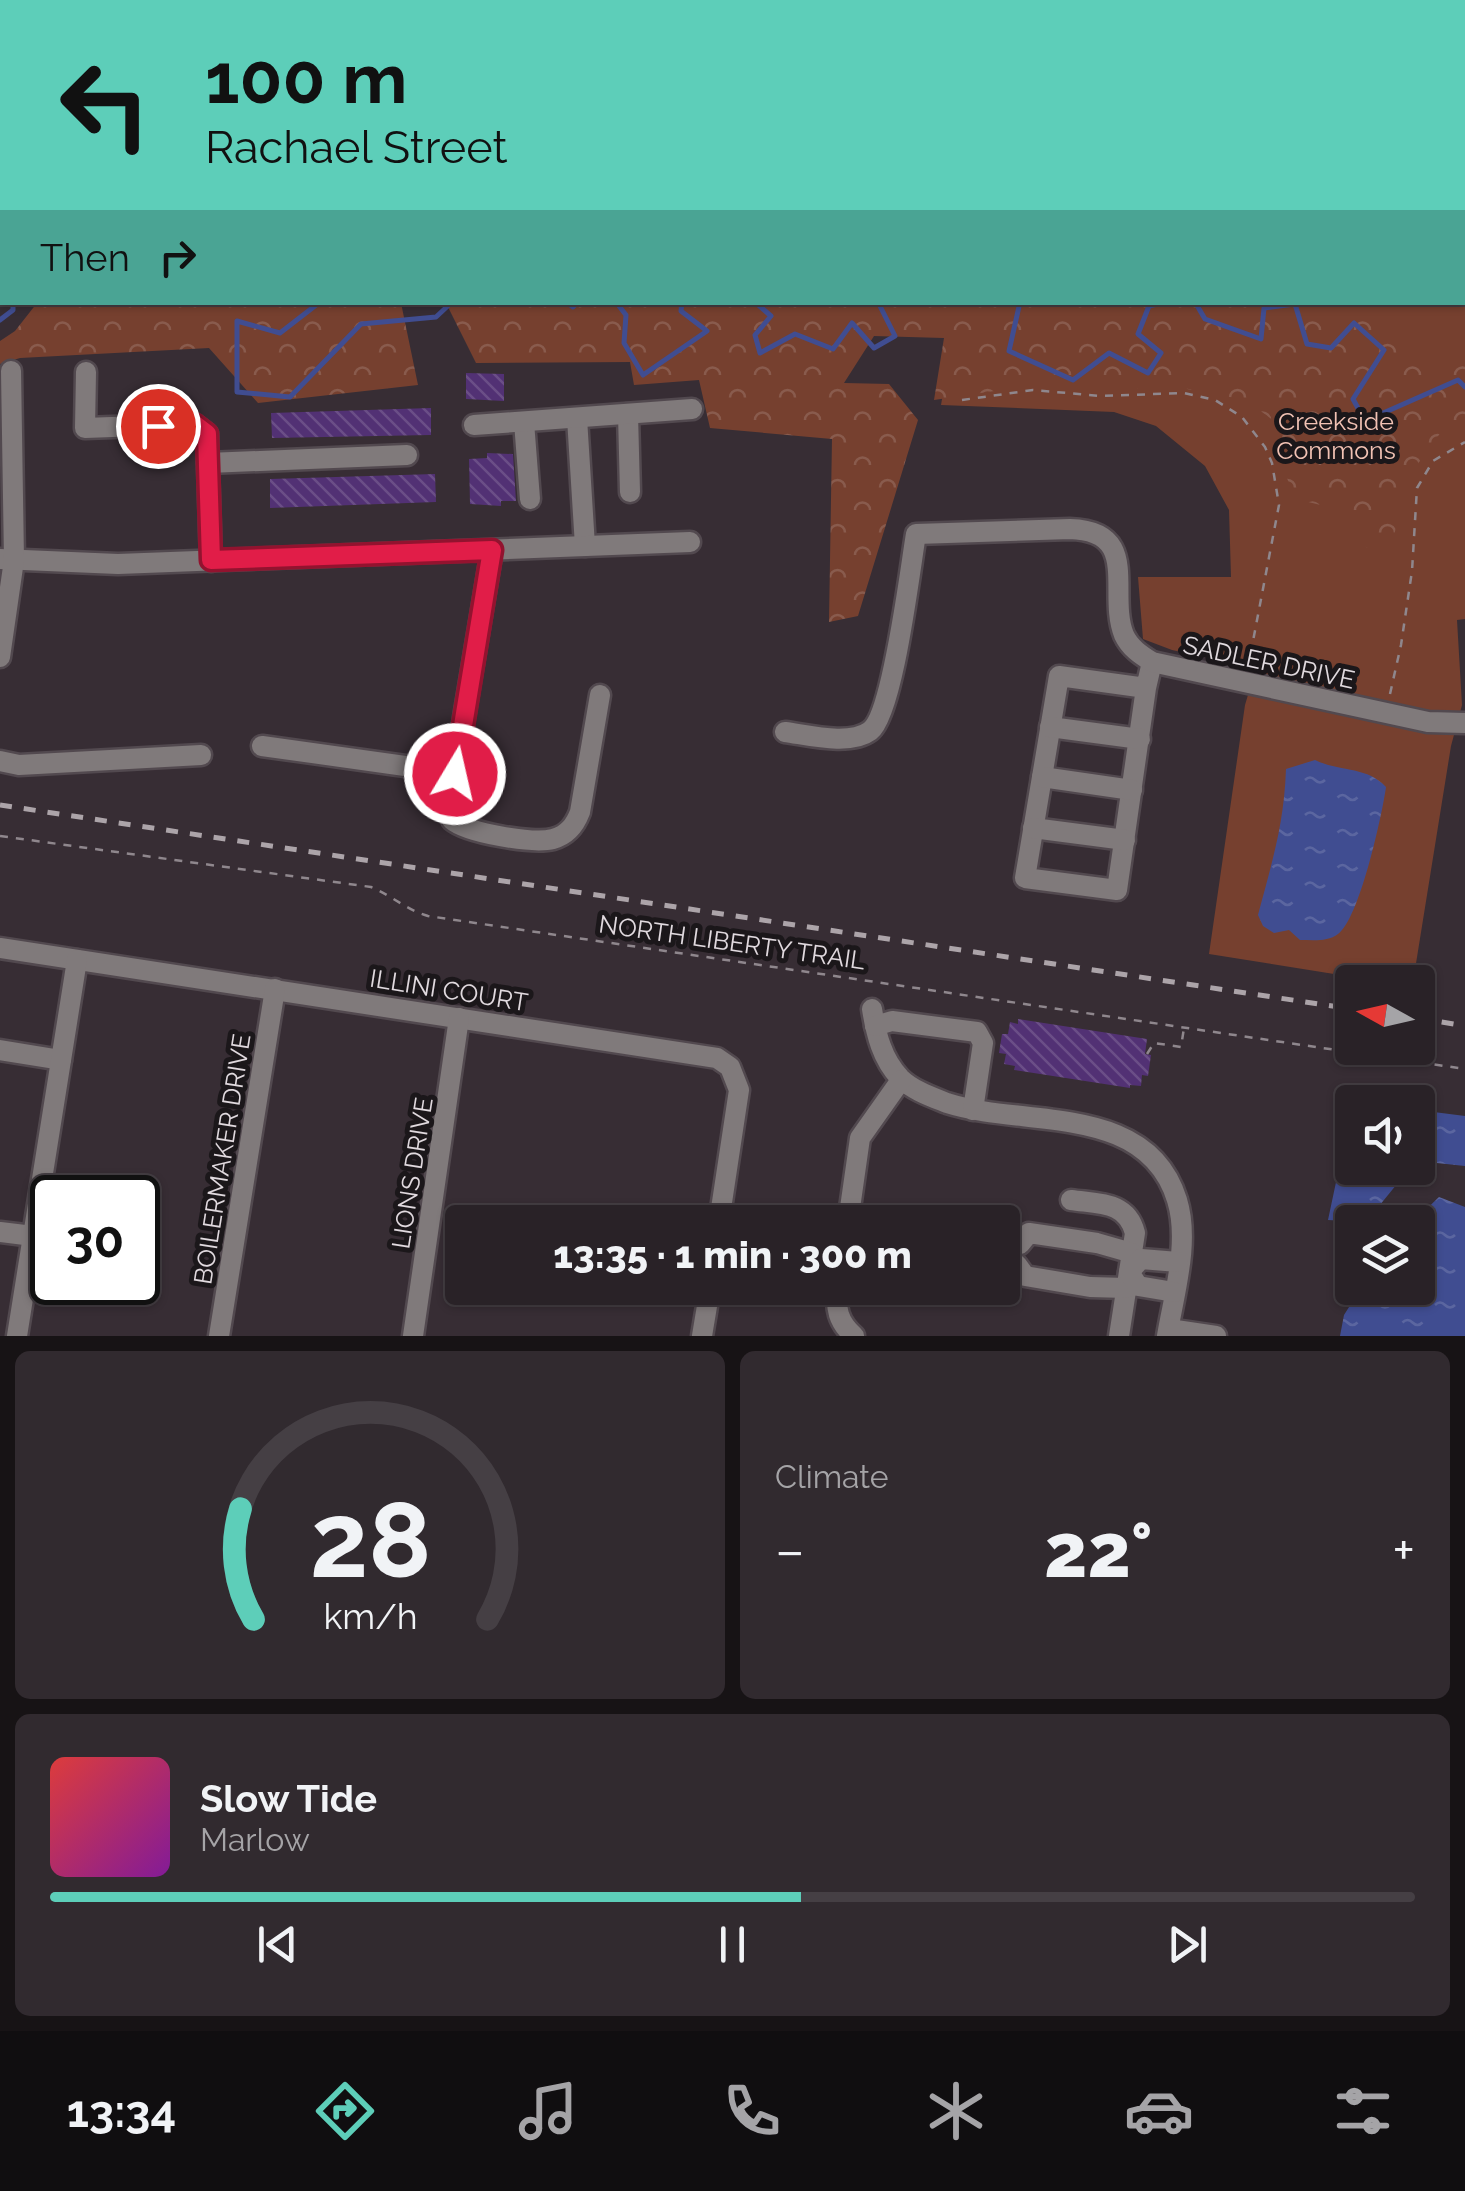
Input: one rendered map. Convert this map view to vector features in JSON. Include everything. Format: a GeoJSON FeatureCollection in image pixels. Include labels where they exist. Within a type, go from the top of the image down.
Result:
{"type":"FeatureCollection","features":[{"type":"Feature","properties":{"kind":"street"},"geometry":{"type":"LineString","coordinates":[[0,657],[7,560],[11,371]]}},
{"type":"Feature","properties":{"kind":"street"},"geometry":{"type":"LineString","coordinates":[[86,372],[85,428],[194,424],[207,434],[211,560]]}},
{"type":"Feature","properties":{"kind":"street"},"geometry":{"type":"LineString","coordinates":[[474,425],[692,410]]}},
{"type":"Feature","properties":{"kind":"street"},"geometry":{"type":"LineString","coordinates":[[628,414],[630,492]]}},
{"type":"Feature","properties":{"kind":"street"},"geometry":{"type":"LineString","coordinates":[[578,418],[585,546]]}},
{"type":"Feature","properties":{"kind":"street"},"geometry":{"type":"LineString","coordinates":[[524,422],[530,499]]}},
{"type":"Feature","properties":{"kind":"street"},"geometry":{"type":"LineString","coordinates":[[208,463],[407,454]]}},
{"type":"Feature","properties":{"kind":"street","name":"SADLER DRIVE"},"geometry":{"type":"LineString","coordinates":[[785,732],[858,737],[877,724],[887,698],[916,534],[1088,529],[1104,539],[1114,552],[1119,565],[1120,623],[1135,651],[1152,662],[1428,722],[1465,723]]}},
{"type":"Feature","properties":{"kind":"street"},"geometry":{"type":"LineString","coordinates":[[7,560],[118,564],[690,542]]}},
{"type":"Feature","properties":{"kind":"street"},"geometry":{"type":"LineString","coordinates":[[492,550],[450,806],[452,820],[460,826],[540,841],[566,834],[580,812],[600,695]]}},
{"type":"Feature","properties":{"kind":"street"},"geometry":{"type":"LineString","coordinates":[[1146,688],[1059,676],[1025,878],[1116,890],[1152,662]]}},
{"type":"Feature","properties":{"kind":"street"},"geometry":{"type":"LineString","coordinates":[[1050,726],[1140,739]]}},
{"type":"Feature","properties":{"kind":"street"},"geometry":{"type":"LineString","coordinates":[[262,746],[455,774]]}},
{"type":"Feature","properties":{"kind":"street"},"geometry":{"type":"LineString","coordinates":[[0,761],[19,765],[201,755]]}},
{"type":"Feature","properties":{"kind":"street"},"geometry":{"type":"LineString","coordinates":[[1042,777],[1132,790]]}},
{"type":"Feature","properties":{"kind":"street"},"geometry":{"type":"LineString","coordinates":[[1033,828],[1125,840]]}},
{"type":"Feature","properties":{"kind":"street","name":"ILLINI COURT"},"geometry":{"type":"LineString","coordinates":[[0,948],[702,1054],[723,1061],[737,1080],[739,1090],[722,1205]]}},
{"type":"Feature","properties":{"kind":"street"},"geometry":{"type":"LineString","coordinates":[[43,1175],[77,960]]}},
{"type":"Feature","properties":{"kind":"street","name":"BOILERMAKER DRIVE"},"geometry":{"type":"LineString","coordinates":[[219,1336],[275,989]]}},
{"type":"Feature","properties":{"kind":"street"},"geometry":{"type":"LineString","coordinates":[[973,1110],[982,1043],[977,1032],[873,1017],[882,1052],[901,1080],[929,1096],[973,1110],[1103,1129],[1138,1143],[1164,1168],[1178,1203],[1182,1237],[1168,1332],[1216,1336]]}},
{"type":"Feature","properties":{"kind":"street","name":"LIONS DRIVE"},"geometry":{"type":"LineString","coordinates":[[413,1336],[459,1018]]}},
{"type":"Feature","properties":{"kind":"street"},"geometry":{"type":"LineString","coordinates":[[0,1050],[62,1060]]}},
{"type":"Feature","properties":{"kind":"street"},"geometry":{"type":"LineString","coordinates":[[850,1205],[860,1138],[901,1080]]}},
{"type":"Feature","properties":{"kind":"street"},"geometry":{"type":"LineString","coordinates":[[1071,1200],[1121,1208],[1132,1219],[1135,1233],[1119,1336]]}},
{"type":"Feature","properties":{"kind":"street"},"geometry":{"type":"LineString","coordinates":[[0,1232],[30,1236]]}},
{"type":"Feature","properties":{"kind":"street"},"geometry":{"type":"LineString","coordinates":[[1174,1292],[1138,1286],[1129,1271],[1097,1243],[1029,1233],[1019,1254],[1025,1276],[1090,1288],[1129,1271],[1142,1258],[1178,1262]]}},
{"type":"Feature","properties":{"kind":"street"},"geometry":{"type":"LineString","coordinates":[[18,1336],[30,1256]]}},
{"type":"Feature","properties":{"kind":"street"},"geometry":{"type":"LineString","coordinates":[[702,1336],[707,1305]]}},
{"type":"Feature","properties":{"kind":"street"},"geometry":{"type":"LineString","coordinates":[[836,1305],[842,1323],[854,1336]]}},
{"type":"Feature","properties":{"kind":"path"},"geometry":{"type":"LineString","coordinates":[[962,400],[1033,390],[1101,396],[1184,393],[1216,400],[1242,417],[1272,464],[1279,505],[1248,666]]}},
{"type":"Feature","properties":{"kind":"path"},"geometry":{"type":"LineString","coordinates":[[1383,694],[1390,694],[1401,646],[1412,571],[1417,488],[1432,461],[1465,442]]}},
{"type":"Feature","properties":{"kind":"path","name":"NORTH LIBERTY TRAIL"},"geometry":{"type":"LineString","coordinates":[[0,836],[371,887],[410,911],[428,916],[1465,1069]]}},
{"type":"Feature","properties":{"kind":"path"},"geometry":{"type":"LineString","coordinates":[[1148,1054],[1154,1043],[1181,1047],[1184,1027]]}},
{"type":"Feature","properties":{"kind":"green space"},"geometry":{"type":"Polygon","coordinates":[[[35,305],[401,305],[418,385],[258,403],[209,348],[20,358],[0,364],[0,341],[15,331],[35,305]]]}},
{"type":"Feature","properties":{"kind":"green space"},"geometry":{"type":"Polygon","coordinates":[[[447,305],[1029,305],[1035,310],[1072,305],[1296,305],[1360,315],[1401,346],[1465,365],[1465,429],[1441,432],[1409,476],[1389,555],[1366,547],[1345,511],[1296,499],[1283,469],[1282,427],[1246,400],[1187,389],[1021,387],[934,400],[944,338],[874,336],[844,383],[889,384],[918,420],[858,616],[829,622],[832,439],[710,428],[699,380],[634,385],[630,362],[476,363],[447,305]]]}},
{"type":"Feature","properties":{"kind":"green space","name":"Creekside Commons"},"geometry":{"type":"Polygon","coordinates":[[[958,305],[1465,305],[1465,619],[1457,620],[1462,705],[1451,746],[1416,965],[1335,965],[1335,974],[1209,954],[1245,705],[1256,668],[1172,650],[1143,639],[1138,577],[1231,577],[1229,510],[1205,466],[1156,426],[1114,412],[941,405],[958,305]]]}},
{"type":"Feature","properties":{"kind":"water"},"geometry":{"type":"Polygon","coordinates":[[[1315,760],[1362,772],[1386,787],[1368,866],[1346,925],[1330,938],[1300,940],[1289,930],[1274,933],[1263,926],[1258,915],[1280,826],[1286,769],[1315,760]]]}},
{"type":"Feature","properties":{"kind":"water"},"geometry":{"type":"Polygon","coordinates":[[[1435,1112],[1465,1116],[1465,1166],[1435,1163],[1435,1112]]]}},
{"type":"Feature","properties":{"kind":"water"},"geometry":{"type":"Polygon","coordinates":[[[1335,1185],[1396,1185],[1380,1205],[1335,1205],[1335,1220],[1328,1220],[1335,1185]]]}},
{"type":"Feature","properties":{"kind":"water"},"geometry":{"type":"Polygon","coordinates":[[[1439,1197],[1465,1207],[1465,1336],[1340,1336],[1350,1305],[1435,1305],[1435,1205],[1431,1205],[1439,1197]]]}},
{"type":"Feature","properties":{"kind":"building"},"geometry":{"type":"Polygon","coordinates":[[[466,373],[504,374],[504,401],[466,399],[466,373]]]}},
{"type":"Feature","properties":{"kind":"building"},"geometry":{"type":"Polygon","coordinates":[[[431,408],[431,435],[272,438],[271,413],[431,408]]]}},
{"type":"Feature","properties":{"kind":"building"},"geometry":{"type":"Polygon","coordinates":[[[487,453],[513,454],[516,501],[501,501],[501,506],[470,504],[469,459],[487,458],[487,453]]]}},
{"type":"Feature","properties":{"kind":"building"},"geometry":{"type":"Polygon","coordinates":[[[435,474],[436,502],[270,508],[270,479],[435,474]]]}},
{"type":"Feature","properties":{"kind":"building"},"geometry":{"type":"Polygon","coordinates":[[[1018,1019],[1147,1039],[1145,1054],[1151,1055],[1148,1076],[1142,1075],[1141,1086],[1130,1088],[1014,1070],[1015,1066],[1004,1064],[1006,1054],[999,1053],[1002,1034],[1008,1034],[1010,1022],[1018,1024],[1018,1019]]]}},
{"type":"Feature","properties":{"kind":"waterway"},"geometry":{"type":"LineString","coordinates":[[0,320],[13,310],[13,305]]}},
{"type":"Feature","properties":{"kind":"waterway"},"geometry":{"type":"LineString","coordinates":[[316,305],[280,333],[237,321],[237,392],[290,397],[361,324],[436,317],[449,305]]}},
{"type":"Feature","properties":{"kind":"waterway"},"geometry":{"type":"LineString","coordinates":[[570,305],[575,305]]}},
{"type":"Feature","properties":{"kind":"waterway"},"geometry":{"type":"LineString","coordinates":[[618,305],[626,315],[624,343],[643,375],[707,331],[681,311],[682,305]]}},
{"type":"Feature","properties":{"kind":"waterway"},"geometry":{"type":"LineString","coordinates":[[758,305],[771,316],[755,335],[760,353],[795,334],[833,349],[852,323],[874,348],[895,336],[880,305]]}},
{"type":"Feature","properties":{"kind":"waterway"},"geometry":{"type":"LineString","coordinates":[[1019,305],[1009,351],[1073,380],[1109,353],[1148,373],[1161,353],[1138,334],[1149,306],[1153,305]]}},
{"type":"Feature","properties":{"kind":"waterway"},"geometry":{"type":"LineString","coordinates":[[1197,305],[1205,319],[1261,339],[1264,308],[1287,305]]}},
{"type":"Feature","properties":{"kind":"waterway"},"geometry":{"type":"LineString","coordinates":[[1295,305],[1307,344],[1331,348],[1354,323],[1384,350],[1353,399],[1365,421],[1458,380],[1465,387]]}},
{"type":"Feature","properties":{"kind":"railway"},"geometry":{"type":"LineString","coordinates":[[0,805],[1335,1006]]}},
{"type":"Feature","properties":{"kind":"railway"},"geometry":{"type":"LineString","coordinates":[[1435,1021],[1465,1026]]}},
{"type":"Feature","properties":{"kind":"route"},"geometry":{"type":"LineString","coordinates":[[158,426],[194,424],[207,434],[211,560],[492,550],[455,774]]}}]}
